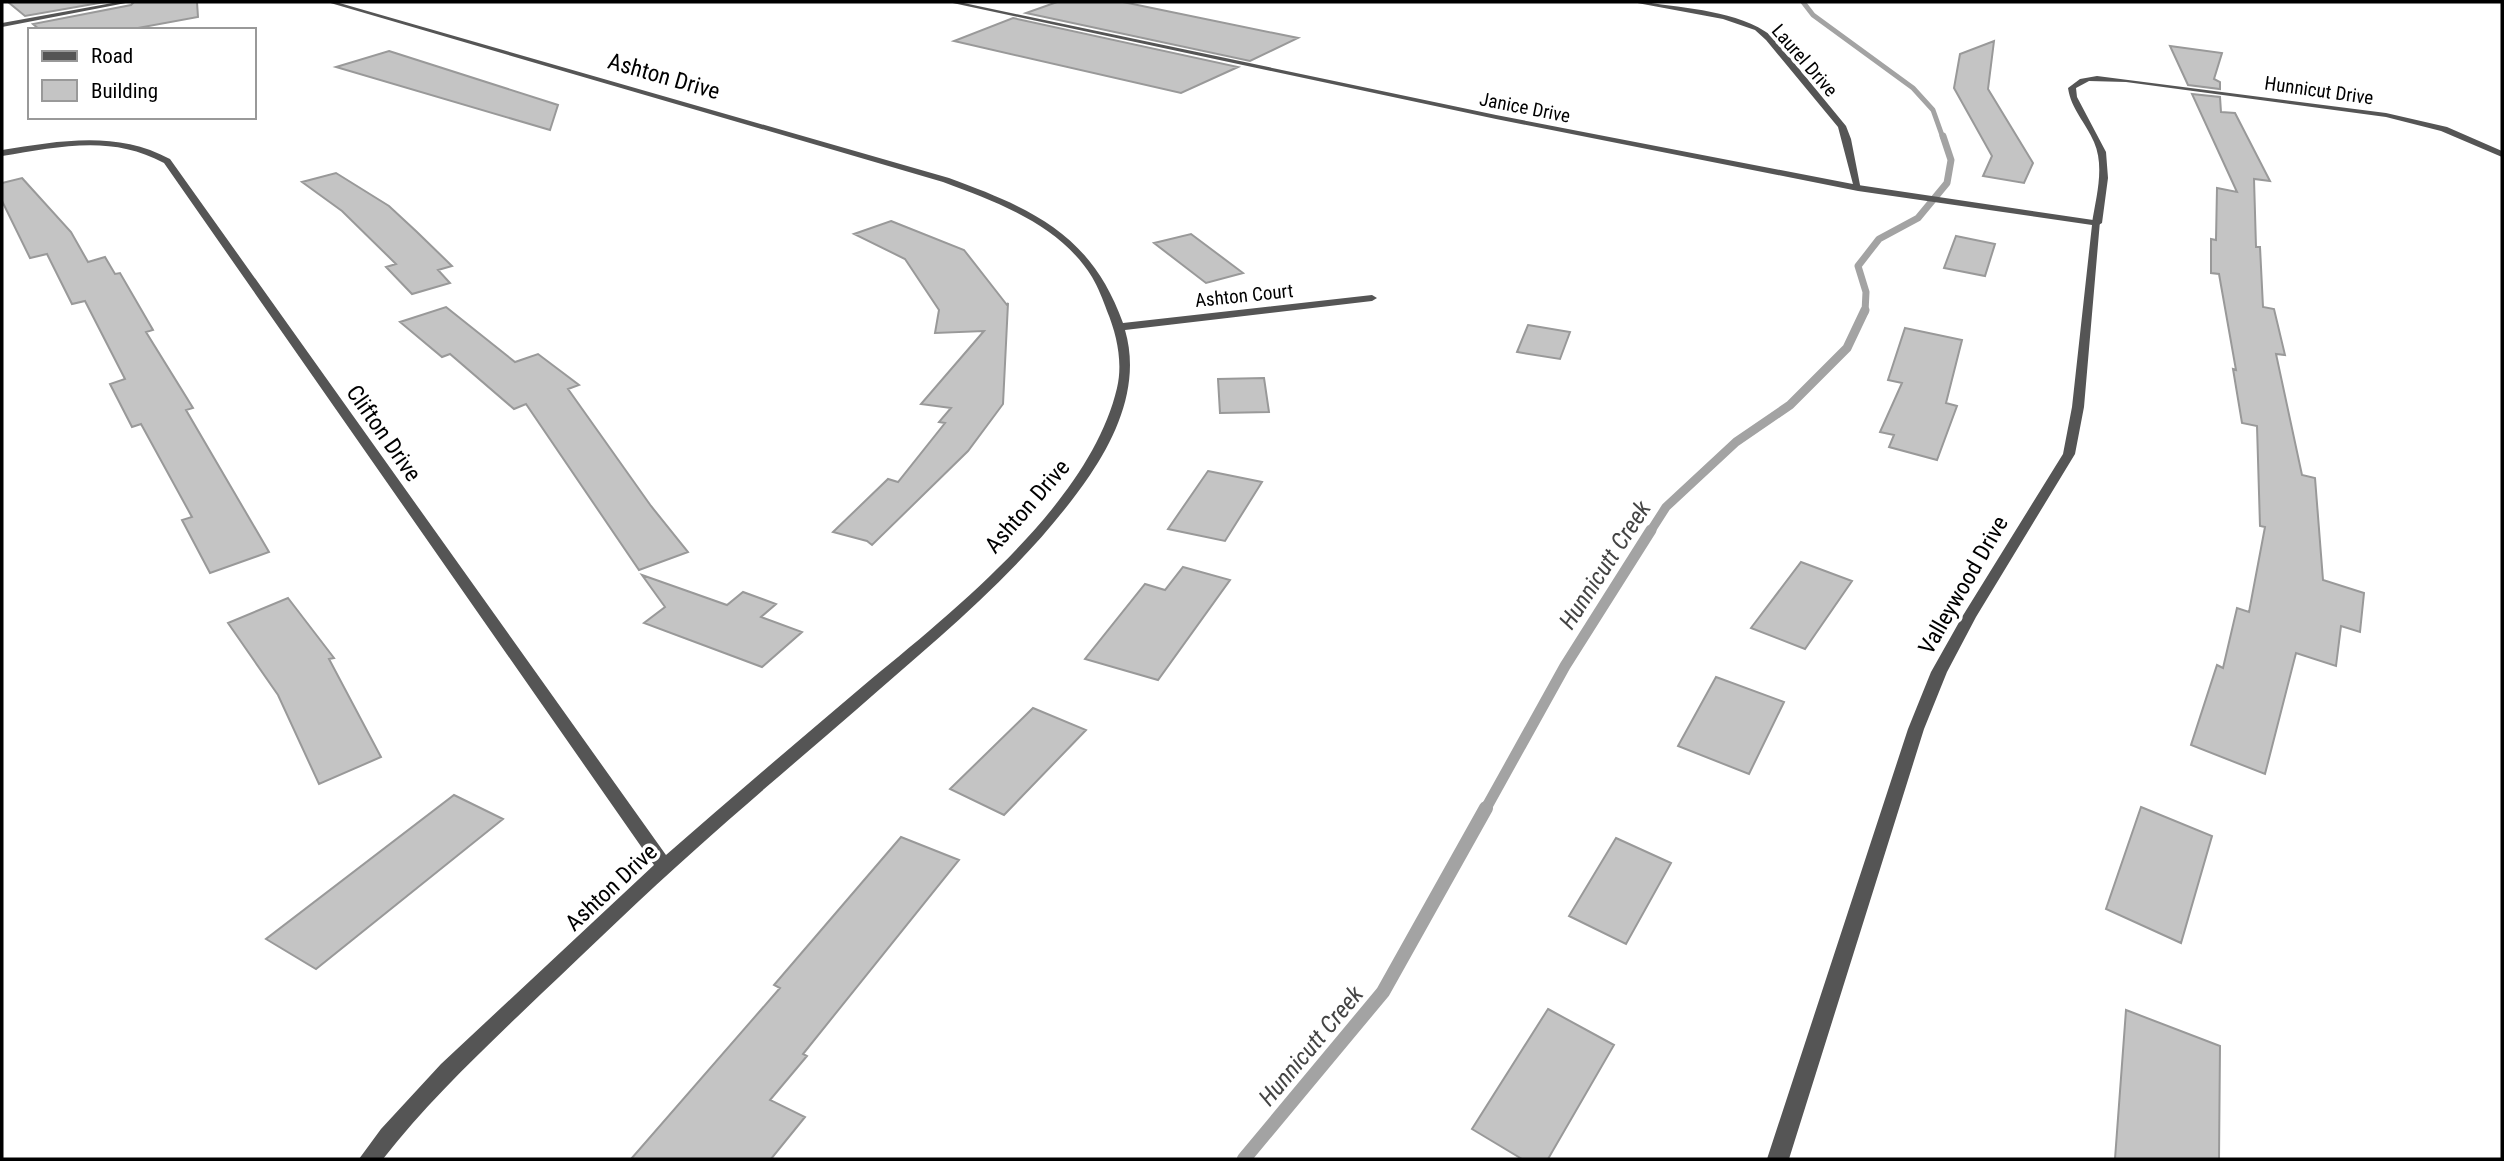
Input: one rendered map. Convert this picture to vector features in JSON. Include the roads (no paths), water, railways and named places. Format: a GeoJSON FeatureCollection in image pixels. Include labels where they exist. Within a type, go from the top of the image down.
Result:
{"type":"FeatureCollection","features":[{"type":"Feature","properties":{"kind":"street"},"geometry":{"type":"LineString","coordinates":[[2,25],[128,2]]}},
{"type":"Feature","properties":{"kind":"street","name":"Ashton Drive"},"geometry":{"type":"LineString","coordinates":[[330,2],[920,172],[980,192],[1031,217],[1071,246],[1097,276],[1120,327],[1126,368],[1123,391],[1104,439],[1070,493],[1027,544],[947,623],[664,866],[457,1061],[391,1131],[370,1159]]}},
{"type":"Feature","properties":{"kind":"street","name":"Janice Drive"},"geometry":{"type":"LineString","coordinates":[[951,2],[1496,117],[1858,188],[2097,223]]}},
{"type":"Feature","properties":{"kind":"street","name":"Laurel Drive"},"geometry":{"type":"LineString","coordinates":[[1635,2],[1724,16],[1747,24],[1769,38],[1842,126],[1858,188]]}},
{"type":"Feature","properties":{"kind":"street","name":"Valleywood Drive"},"geometry":{"type":"LineString","coordinates":[[1778,1159],[1916,729],[1939,672],[2016,538],[2069,454],[2078,407],[2102,175],[2102,151],[2080,113],[2072,88],[2075,83],[2092,78],[2126,80]]}},
{"type":"Feature","properties":{"kind":"street","name":"Hunnicut Drive"},"geometry":{"type":"LineString","coordinates":[[2126,80],[2386,115],[2444,129],[2502,154]]}},
{"type":"Feature","properties":{"kind":"street","name":"Clifton Drive"},"geometry":{"type":"LineString","coordinates":[[2,153],[98,143],[144,151],[167,162],[664,866]]}},
{"type":"Feature","properties":{"kind":"street","name":"Ashton Court"},"geometry":{"type":"LineString","coordinates":[[1120,327],[1372,298]]}},
{"type":"Feature","properties":{"kind":"waterway","name":"Hunnicutt Creek"},"geometry":{"type":"LineString","coordinates":[[1803,2],[1813,15],[1913,88],[1933,110],[1943,138]]}},
{"type":"Feature","properties":{"kind":"waterway","name":"Hunnicutt Creek"},"geometry":{"type":"LineString","coordinates":[[1865,312],[1866,292],[1858,266],[1879,239],[1918,218],[1947,183],[1951,160],[1943,136]]}},
{"type":"Feature","properties":{"kind":"waterway","name":"Hunnicutt Creek"},"geometry":{"type":"LineString","coordinates":[[1650,532],[1666,507],[1736,442],[1790,405],[1847,348],[1865,310]]}},
{"type":"Feature","properties":{"kind":"waterway","name":"Hunnicutt Creek"},"geometry":{"type":"LineString","coordinates":[[1485,810],[1565,666],[1651,530]]}},
{"type":"Feature","properties":{"kind":"waterway","name":"Hunnicutt Creek"},"geometry":{"type":"LineString","coordinates":[[1244,1159],[1383,992],[1486,808]]}}]}
